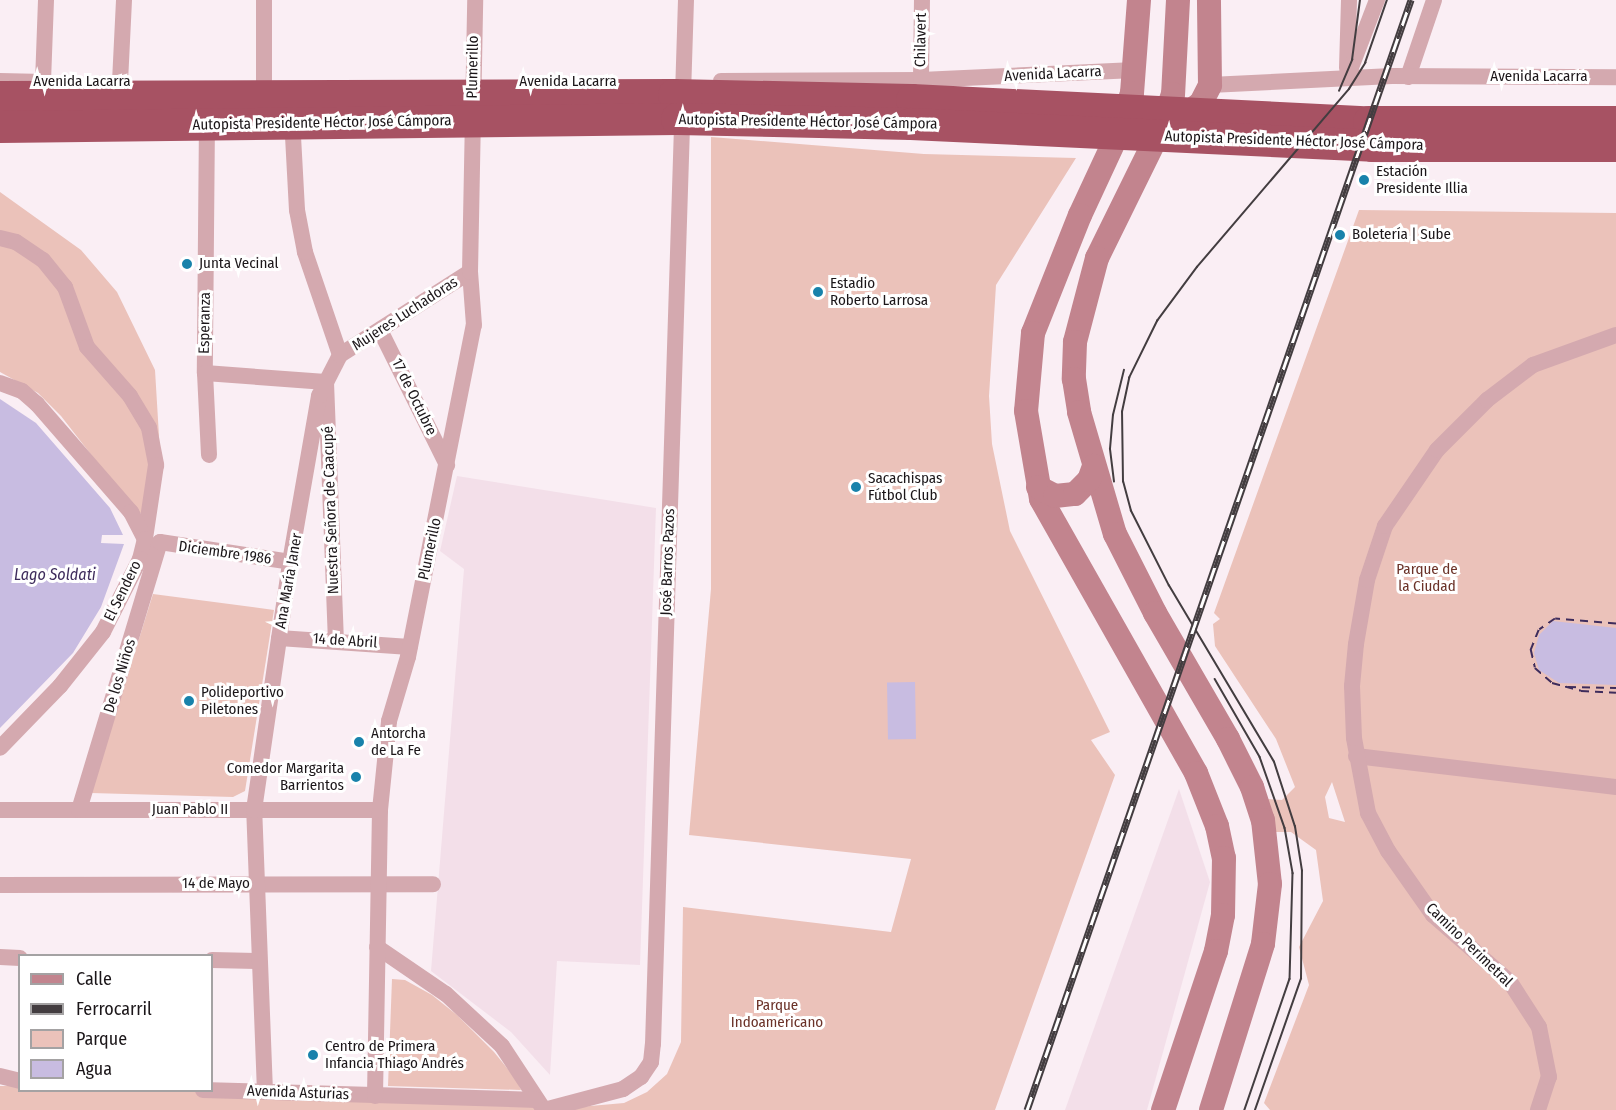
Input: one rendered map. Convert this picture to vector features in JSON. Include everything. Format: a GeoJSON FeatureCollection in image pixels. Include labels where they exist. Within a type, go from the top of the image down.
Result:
{"type":"FeatureCollection","features":[{"type":"Feature","properties":{"kind":"highway","name":"Autopista Presidente Héctor José Cámpora"},"geometry":{"type":"LineString","coordinates":[[0,97],[686,95],[912,100],[1369,122],[1616,122]]}},
{"type":"Feature","properties":{"kind":"highway","name":"Autopista Presidente Héctor José Cámpora"},"geometry":{"type":"LineString","coordinates":[[0,127],[677,119],[911,124],[1372,146],[1616,146]]}},
{"type":"Feature","properties":{"kind":"main road"},"geometry":{"type":"LineString","coordinates":[[1139,0],[1135,70],[1120,129],[1055,274],[1029,353],[1026,411],[1038,487],[1054,526],[1134,668],[1181,743],[1217,826],[1225,888],[1216,951],[1164,1110]]}},
{"type":"Feature","properties":{"kind":"main road"},"geometry":{"type":"LineString","coordinates":[[1178,0],[1176,76],[1161,128],[1097,258],[1074,342],[1077,401],[1115,534],[1155,613],[1202,692],[1252,787],[1263,820],[1270,884],[1256,976],[1211,1110]]}},
{"type":"Feature","properties":{"kind":"main road"},"geometry":{"type":"LineString","coordinates":[[1161,128],[1185,116],[1201,103],[1210,85],[1209,0]]}},
{"type":"Feature","properties":{"kind":"main road"},"geometry":{"type":"LineString","coordinates":[[1038,487],[1055,496],[1075,494],[1089,480],[1094,466]]}},
{"type":"Feature","properties":{"kind":"street"},"geometry":{"type":"LineString","coordinates":[[43,82],[46,0]]}},
{"type":"Feature","properties":{"kind":"street"},"geometry":{"type":"LineString","coordinates":[[120,82],[124,0]]}},
{"type":"Feature","properties":{"kind":"street"},"geometry":{"type":"LineString","coordinates":[[264,0],[264,82]]}},
{"type":"Feature","properties":{"kind":"street","name":"Plumerillo"},"geometry":{"type":"LineString","coordinates":[[375,1096],[380,810],[389,721],[410,647],[474,325],[470,272],[475,0]]}},
{"type":"Feature","properties":{"kind":"street","name":"José Barros Pazos"},"geometry":{"type":"LineString","coordinates":[[602,1096],[623,1089],[641,1077],[651,1062],[653,1044],[686,0]]}},
{"type":"Feature","properties":{"kind":"street","name":"Chilavert"},"geometry":{"type":"LineString","coordinates":[[921,80],[922,0]]}},
{"type":"Feature","properties":{"kind":"street"},"geometry":{"type":"LineString","coordinates":[[1347,78],[1349,0]]}},
{"type":"Feature","properties":{"kind":"street"},"geometry":{"type":"LineString","coordinates":[[1347,78],[1377,0]]}},
{"type":"Feature","properties":{"kind":"street"},"geometry":{"type":"LineString","coordinates":[[1408,77],[1434,0]]}},
{"type":"Feature","properties":{"kind":"street","name":"Avenida Lacarra"},"geometry":{"type":"LineString","coordinates":[[0,81],[472,83],[921,80],[1135,70]]}},
{"type":"Feature","properties":{"kind":"street","name":"Avenida Lacarra"},"geometry":{"type":"LineString","coordinates":[[1210,85],[1347,78],[1616,77]]}},
{"type":"Feature","properties":{"kind":"street"},"geometry":{"type":"LineString","coordinates":[[290,81],[297,210],[305,252],[340,355]]}},
{"type":"Feature","properties":{"kind":"street","name":"Esperanza"},"geometry":{"type":"LineString","coordinates":[[206,82],[205,373],[209,455]]}},
{"type":"Feature","properties":{"kind":"street"},"geometry":{"type":"LineString","coordinates":[[0,238],[16,242],[42,259],[65,287],[87,347],[130,396],[149,428],[156,465],[153,541]]}},
{"type":"Feature","properties":{"kind":"street","name":"Mujeres Luchadoras"},"geometry":{"type":"LineString","coordinates":[[340,355],[470,272]]}},
{"type":"Feature","properties":{"kind":"street","name":"17 de Octubre"},"geometry":{"type":"LineString","coordinates":[[381,330],[447,465]]}},
{"type":"Feature","properties":{"kind":"street","name":"Camino Perimetral"},"geometry":{"type":"LineString","coordinates":[[1538,1110],[1549,1077],[1539,1027],[1510,982],[1433,915],[1388,851],[1368,813],[1356,756],[1352,686],[1356,644],[1367,580],[1385,526],[1437,450],[1487,400],[1533,365],[1616,334]]}},
{"type":"Feature","properties":{"kind":"street","name":"Ana María Janer"},"geometry":{"type":"LineString","coordinates":[[265,1092],[254,810],[290,562],[319,396],[340,355]]}},
{"type":"Feature","properties":{"kind":"street"},"geometry":{"type":"LineString","coordinates":[[205,373],[327,382]]}},
{"type":"Feature","properties":{"kind":"street"},"geometry":{"type":"LineString","coordinates":[[0,382],[22,391],[37,404],[131,512],[153,541]]}},
{"type":"Feature","properties":{"kind":"street","name":"Nuestra Señora de Caacupé"},"geometry":{"type":"LineString","coordinates":[[327,382],[336,639]]}},
{"type":"Feature","properties":{"kind":"street","name":"Diciembre 1986"},"geometry":{"type":"LineString","coordinates":[[153,541],[290,562]]}},
{"type":"Feature","properties":{"kind":"street","name":"El Sendero"},"geometry":{"type":"LineString","coordinates":[[0,748],[60,686],[103,632],[140,559],[153,541]]}},
{"type":"Feature","properties":{"kind":"street","name":"De los Niños"},"geometry":{"type":"LineString","coordinates":[[79,810],[153,541]]}},
{"type":"Feature","properties":{"kind":"street","name":"14 de Abril"},"geometry":{"type":"LineString","coordinates":[[279,638],[336,639],[410,647]]}},
{"type":"Feature","properties":{"kind":"street"},"geometry":{"type":"LineString","coordinates":[[1356,756],[1616,787]]}},
{"type":"Feature","properties":{"kind":"street","name":"Juan Pablo II"},"geometry":{"type":"LineString","coordinates":[[0,810],[380,810]]}},
{"type":"Feature","properties":{"kind":"street","name":"14 de Mayo"},"geometry":{"type":"LineString","coordinates":[[0,885],[432,884]]}},
{"type":"Feature","properties":{"kind":"street"},"geometry":{"type":"LineString","coordinates":[[377,947],[447,994],[494,1038],[542,1107]]}},
{"type":"Feature","properties":{"kind":"street"},"geometry":{"type":"LineString","coordinates":[[0,957],[18,958]]}},
{"type":"Feature","properties":{"kind":"street"},"geometry":{"type":"LineString","coordinates":[[213,960],[259,961]]}},
{"type":"Feature","properties":{"kind":"street"},"geometry":{"type":"LineString","coordinates":[[0,1076],[18,1080]]}},
{"type":"Feature","properties":{"kind":"street","name":"Avenida Asturias"},"geometry":{"type":"LineString","coordinates":[[213,1090],[375,1096],[542,1107],[602,1096]]}},
{"type":"Feature","properties":{"kind":"shaded area"},"geometry":{"type":"Polygon","coordinates":[[[457,476],[656,508],[640,965],[557,961],[550,1075],[511,1032],[431,971],[464,569],[440,551],[457,476]]]}},
{"type":"Feature","properties":{"kind":"shaded area"},"geometry":{"type":"Polygon","coordinates":[[[1179,789],[1210,882],[1147,1110],[1065,1110],[1179,789]]]}},
{"type":"Feature","properties":{"kind":"green space","name":"Sacachispas Fútbol Club"},"geometry":{"type":"Polygon","coordinates":[[[711,137],[924,154],[1076,158],[996,285],[989,396],[992,444],[1010,531],[1110,732],[1091,740],[1115,775],[995,1110],[545,1110],[624,1103],[647,1092],[667,1074],[681,1042],[683,907],[891,932],[911,859],[689,835],[711,589],[711,137]]]}},
{"type":"Feature","properties":{"kind":"green space"},"geometry":{"type":"Polygon","coordinates":[[[0,192],[81,250],[117,292],[155,370],[161,469],[147,519],[128,502],[61,416],[38,393],[0,372],[0,192]]]}},
{"type":"Feature","properties":{"kind":"green space","name":"Parque de la Ciudad"},"geometry":{"type":"Polygon","coordinates":[[[1359,210],[1616,213],[1616,1110],[1270,1110],[1264,1103],[1309,985],[1299,947],[1323,901],[1316,850],[1291,832],[1273,832],[1268,799],[1282,800],[1295,787],[1276,739],[1215,646],[1213,624],[1220,619],[1214,613],[1359,210]],[[1332,782],[1325,797],[1329,818],[1345,822],[1332,782]]]}},
{"type":"Feature","properties":{"kind":"green space","name":"Polideportivo Piletones"},"geometry":{"type":"Polygon","coordinates":[[[153,594],[274,610],[245,791],[233,797],[91,793],[153,594]]]}},
{"type":"Feature","properties":{"kind":"green space"},"geometry":{"type":"Polygon","coordinates":[[[392,979],[405,980],[432,995],[457,1015],[494,1052],[516,1079],[521,1090],[388,1086],[392,979]]]}},
{"type":"Feature","properties":{"kind":"green space"},"geometry":{"type":"Polygon","coordinates":[[[0,1086],[18,1086],[18,1092],[213,1091],[537,1100],[544,1110],[0,1110],[0,1086]]]}},
{"type":"Feature","properties":{"kind":"water","name":"Lago Soldati"},"geometry":{"type":"Polygon","coordinates":[[[0,399],[36,423],[110,508],[123,535],[102,535],[101,543],[124,544],[101,607],[73,653],[0,728],[0,399]]]}},
{"type":"Feature","properties":{"kind":"water"},"geometry":{"type":"Polygon","coordinates":[[[1553,621],[1616,628],[1616,685],[1559,683],[1539,670],[1534,653],[1539,635],[1553,621]]]}},
{"type":"Feature","properties":{"kind":"water"},"geometry":{"type":"Polygon","coordinates":[[[887,682],[915,682],[916,739],[888,739],[887,682]]]}},
{"type":"Feature","properties":{"kind":"ferry route"},"geometry":{"type":"LineString","coordinates":[[1616,624],[1555,619],[1539,630],[1531,650],[1535,668],[1552,683],[1581,691],[1616,693]]}},
{"type":"Feature","properties":{"kind":"ferry route"},"geometry":{"type":"LineString","coordinates":[[1568,687],[1616,688]]}},
{"type":"Feature","properties":{"kind":"tram line"},"geometry":{"type":"LineString","coordinates":[[1339,91],[1352,60],[1360,0]]}},
{"type":"Feature","properties":{"kind":"tram line"},"geometry":{"type":"LineString","coordinates":[[1255,1110],[1301,979],[1302,871],[1295,827],[1274,762],[1169,586],[1131,511],[1123,482],[1122,412],[1129,378],[1157,321],[1197,267],[1349,89],[1365,63],[1387,0]]}},
{"type":"Feature","properties":{"kind":"tram line"},"geometry":{"type":"LineString","coordinates":[[1114,482],[1110,449],[1113,415],[1124,370]]}},
{"type":"Feature","properties":{"kind":"tram line"},"geometry":{"type":"LineString","coordinates":[[1215,679],[1260,757],[1285,828],[1293,873],[1290,979],[1245,1110]]}},
{"type":"Feature","properties":{"kind":"railway"},"geometry":{"type":"LineString","coordinates":[[1027,1110],[1411,0]]}},
{"type":"Feature","properties":{"kind":"place","name":"Estación Presidente Illia"},"geometry":{"type":"Point","coordinates":[1364,180]}},
{"type":"Feature","properties":{"kind":"place","name":"Boletería | Sube"},"geometry":{"type":"Point","coordinates":[1340,235]}},
{"type":"Feature","properties":{"kind":"place","name":"Junta Vecinal"},"geometry":{"type":"Point","coordinates":[187,264]}},
{"type":"Feature","properties":{"kind":"place","name":"Estadio Roberto Larrosa"},"geometry":{"type":"Point","coordinates":[818,292]}},
{"type":"Feature","properties":{"kind":"place","name":"Sacachispas Fútbol Club"},"geometry":{"type":"Point","coordinates":[856,487]}},
{"type":"Feature","properties":{"kind":"place","name":"Polideportivo Piletones"},"geometry":{"type":"Point","coordinates":[189,701]}},
{"type":"Feature","properties":{"kind":"place","name":"Antorcha de La Fe"},"geometry":{"type":"Point","coordinates":[359,742]}},
{"type":"Feature","properties":{"kind":"place","name":"Comedor Margarita Barrientos"},"geometry":{"type":"Point","coordinates":[356,777]}},
{"type":"Feature","properties":{"kind":"place","name":"Centro de Primera Infancia Thiago Andrés"},"geometry":{"type":"Point","coordinates":[313,1055]}},
{"type":"Feature","properties":{"kind":"park label","name":"Parque Indoamericano"},"geometry":{"type":"Point","coordinates":[777,1014]}}]}
